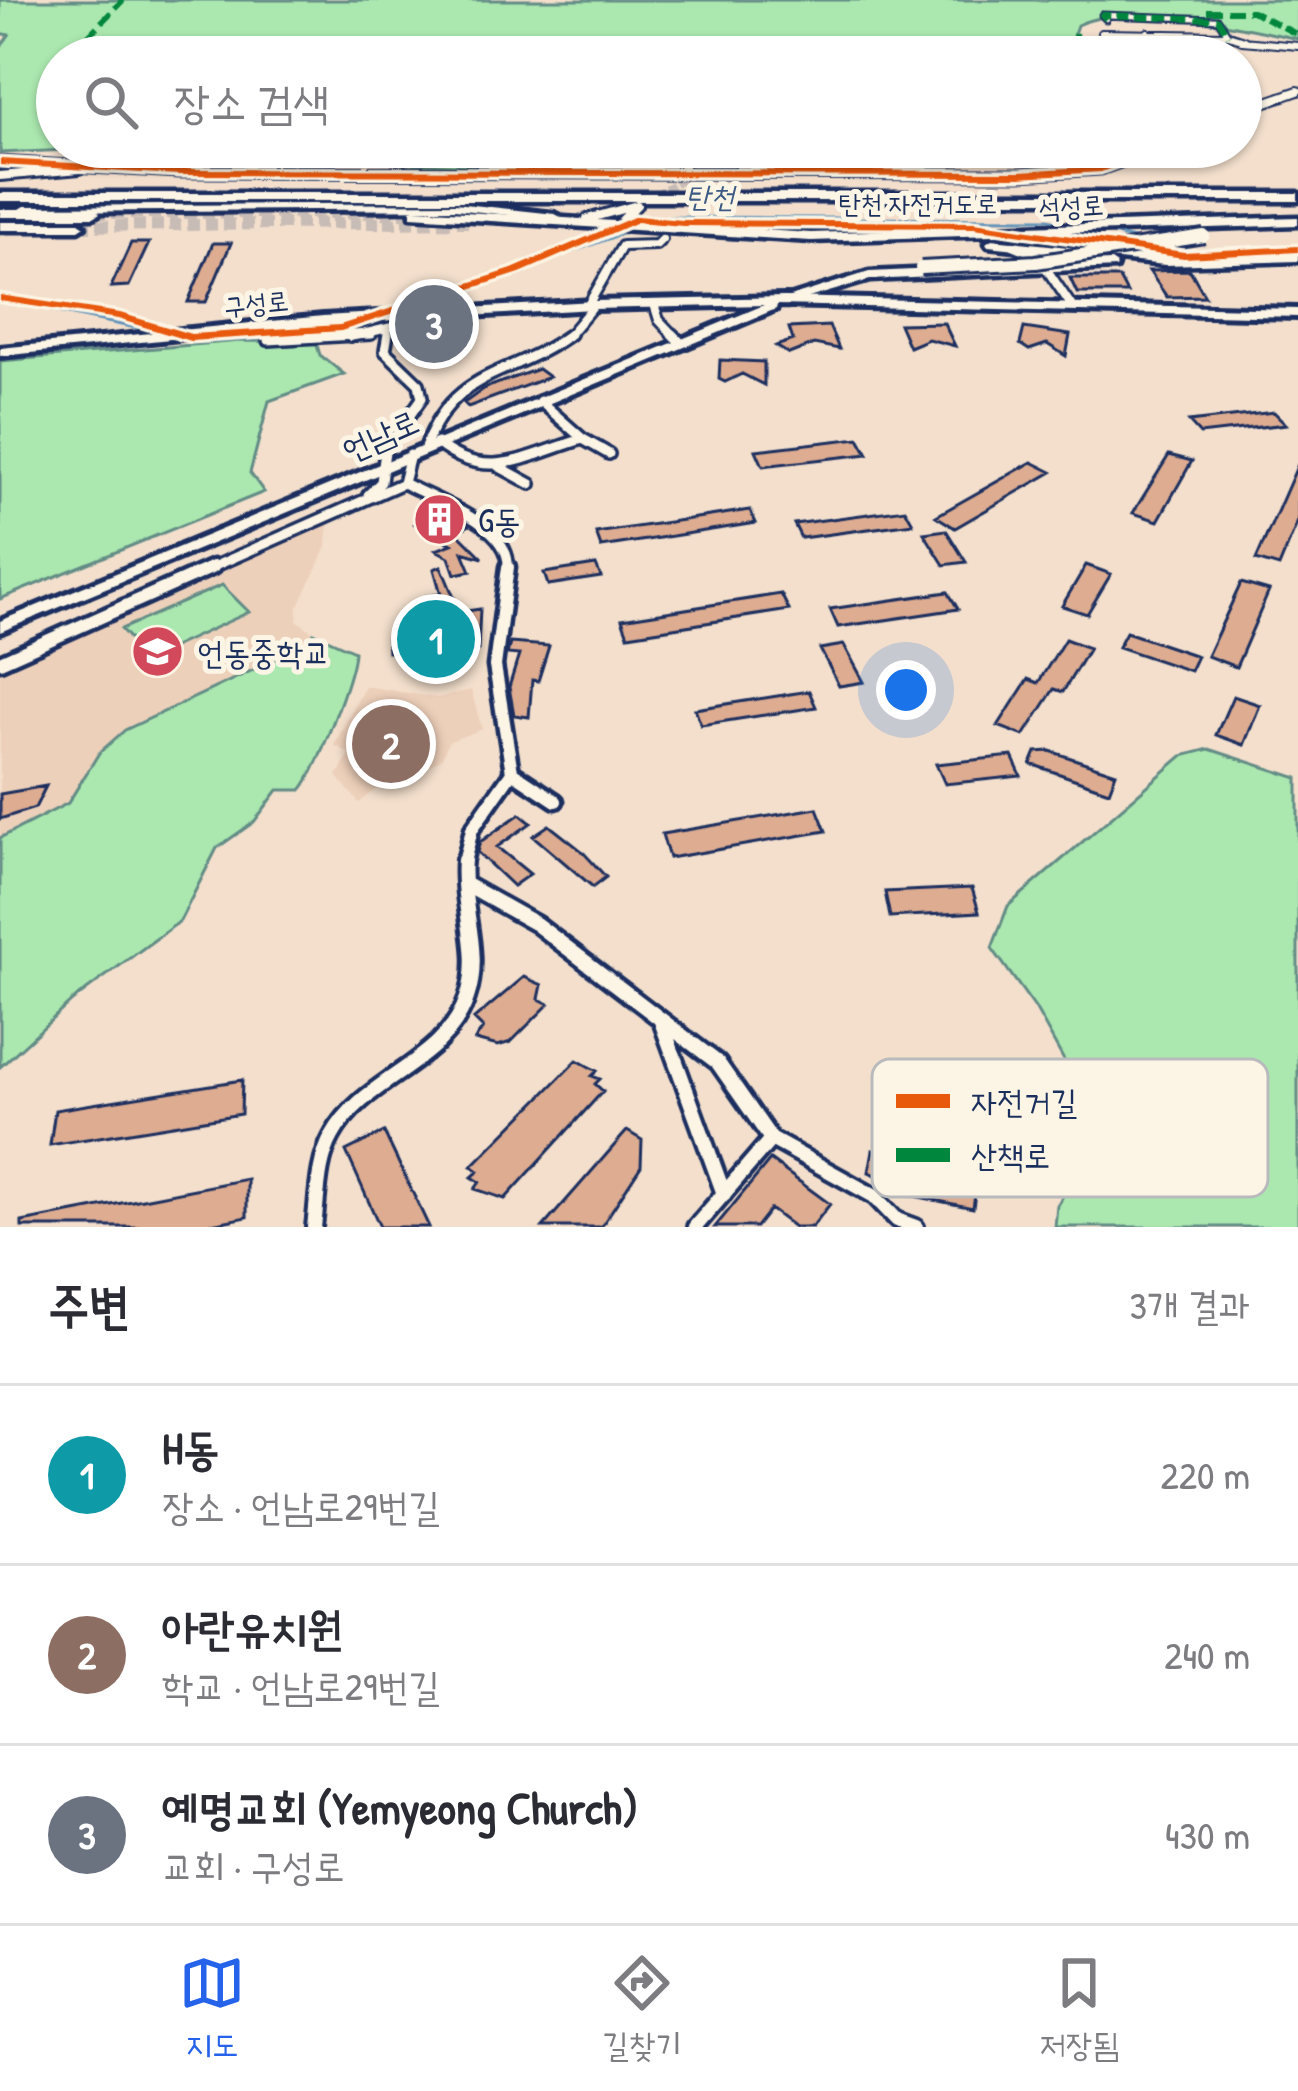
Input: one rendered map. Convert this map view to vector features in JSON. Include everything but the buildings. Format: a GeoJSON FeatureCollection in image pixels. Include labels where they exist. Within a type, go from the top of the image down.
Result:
{"type":"FeatureCollection","features":[{"type":"Feature","properties":{"kind":"highway"},"geometry":{"type":"LineString","coordinates":[[0,188],[1298,193]]}},
{"type":"Feature","properties":{"kind":"highway"},"geometry":{"type":"LineString","coordinates":[[0,197],[1298,193]]}},
{"type":"Feature","properties":{"kind":"highway"},"geometry":{"type":"LineString","coordinates":[[0,213],[94,213]]}},
{"type":"Feature","properties":{"kind":"highway","name":"석성로"},"geometry":{"type":"LineString","coordinates":[[416,213],[555,217],[664,234],[1012,244],[1193,262],[1298,257]]}},
{"type":"Feature","properties":{"kind":"highway"},"geometry":{"type":"LineString","coordinates":[[468,222],[590,223]]}},
{"type":"Feature","properties":{"kind":"highway"},"geometry":{"type":"LineString","coordinates":[[784,301],[844,274],[1036,262],[1298,222]]}},
{"type":"Feature","properties":{"kind":"highway","name":"석성로"},"geometry":{"type":"LineString","coordinates":[[590,223],[643,237],[812,237],[1298,222]]}},
{"type":"Feature","properties":{"kind":"highway"},"geometry":{"type":"LineString","coordinates":[[0,224],[80,225]]}},
{"type":"Feature","properties":{"kind":"highway"},"geometry":{"type":"LineString","coordinates":[[1031,232],[1029,241],[1075,252]]}},
{"type":"Feature","properties":{"kind":"highway"},"geometry":{"type":"LineString","coordinates":[[784,301],[869,276],[1193,262]]}},
{"type":"Feature","properties":{"kind":"main road"},"geometry":{"type":"LineString","coordinates":[[26,209],[455,206],[555,217]]}},
{"type":"Feature","properties":{"kind":"main road","name":"구성로"},"geometry":{"type":"LineString","coordinates":[[0,352],[374,317],[591,305],[784,301],[1298,313]]}},
{"type":"Feature","properties":{"kind":"main road","name":"언남로"},"geometry":{"type":"LineString","coordinates":[[0,627],[784,301]]}},
{"type":"Feature","properties":{"kind":"main road"},"geometry":{"type":"LineString","coordinates":[[0,341],[27,352]]}},
{"type":"Feature","properties":{"kind":"street"},"geometry":{"type":"LineString","coordinates":[[1106,19],[1102,15],[1198,18],[1225,22],[1228,34]]}},
{"type":"Feature","properties":{"kind":"street"},"geometry":{"type":"LineString","coordinates":[[1151,36],[1148,32],[1233,36]]}},
{"type":"Feature","properties":{"kind":"street"},"geometry":{"type":"LineString","coordinates":[[1262,42],[1298,46]]}},
{"type":"Feature","properties":{"kind":"street"},"geometry":{"type":"LineString","coordinates":[[1262,104],[1298,91]]}},
{"type":"Feature","properties":{"kind":"street"},"geometry":{"type":"LineString","coordinates":[[0,162],[36,165]]}},
{"type":"Feature","properties":{"kind":"street"},"geometry":{"type":"LineString","coordinates":[[33,176],[49,172],[45,168]]}},
{"type":"Feature","properties":{"kind":"street"},"geometry":{"type":"LineString","coordinates":[[68,168],[639,173],[1076,172],[1100,168]]}},
{"type":"Feature","properties":{"kind":"street"},"geometry":{"type":"LineString","coordinates":[[639,173],[640,168]]}},
{"type":"Feature","properties":{"kind":"street"},"geometry":{"type":"LineString","coordinates":[[0,176],[80,169]]}},
{"type":"Feature","properties":{"kind":"street"},"geometry":{"type":"LineString","coordinates":[[590,223],[637,205],[622,220],[628,222]]}},
{"type":"Feature","properties":{"kind":"street"},"geometry":{"type":"LineString","coordinates":[[0,662],[403,483],[438,414],[466,385],[568,337],[622,246],[656,244],[664,234]]}},
{"type":"Feature","properties":{"kind":"street"},"geometry":{"type":"LineString","coordinates":[[1012,244],[1037,255],[1071,305]]}},
{"type":"Feature","properties":{"kind":"street"},"geometry":{"type":"LineString","coordinates":[[654,304],[658,320],[681,343]]}},
{"type":"Feature","properties":{"kind":"street"},"geometry":{"type":"LineString","coordinates":[[268,340],[316,342],[388,333],[449,313]]}},
{"type":"Feature","properties":{"kind":"street"},"geometry":{"type":"LineString","coordinates":[[362,500],[381,482],[385,451],[422,398],[419,384],[385,351],[388,333]]}},
{"type":"Feature","properties":{"kind":"street"},"geometry":{"type":"LineString","coordinates":[[540,401],[583,439],[609,454]]}},
{"type":"Feature","properties":{"kind":"street"},"geometry":{"type":"LineString","coordinates":[[498,466],[518,455],[583,439]]}},
{"type":"Feature","properties":{"kind":"street"},"geometry":{"type":"LineString","coordinates":[[424,449],[468,465],[498,466],[531,484]]}},
{"type":"Feature","properties":{"kind":"street"},"geometry":{"type":"LineString","coordinates":[[314,1227],[325,1152],[336,1128],[354,1107],[428,1058],[467,1001],[474,948],[464,852],[468,838],[512,772],[495,674],[509,561],[479,523],[403,483]]}},
{"type":"Feature","properties":{"kind":"street"},"geometry":{"type":"LineString","coordinates":[[512,772],[556,801]]}},
{"type":"Feature","properties":{"kind":"street"},"geometry":{"type":"LineString","coordinates":[[468,886],[536,924],[718,1063],[771,1139],[872,1195]]}},
{"type":"Feature","properties":{"kind":"street"},"geometry":{"type":"LineString","coordinates":[[660,1018],[724,1194]]}},
{"type":"Feature","properties":{"kind":"street"},"geometry":{"type":"LineString","coordinates":[[695,1227],[771,1139]]}},
{"type":"Feature","properties":{"kind":"street"},"geometry":{"type":"LineString","coordinates":[[875,1197],[897,1220],[916,1227]]}},
{"type":"Feature","properties":{"kind":"shaded area","name":"언동중학교"},"geometry":{"type":"Polygon","coordinates":[[[329,513],[327,547],[298,607],[297,620],[314,633],[314,642],[125,730],[99,753],[68,803],[0,838],[0,662],[329,513]]]}},
{"type":"Feature","properties":{"kind":"shaded area"},"geometry":{"type":"Polygon","coordinates":[[[365,686],[437,698],[471,690],[482,729],[448,742],[442,758],[418,773],[394,776],[359,803],[337,776],[350,754],[334,745],[365,686]]]}},
{"type":"Feature","properties":{"kind":"green space"},"geometry":{"type":"Polygon","coordinates":[[[0,0],[1298,0],[1298,39],[1155,15],[1100,18],[1077,25],[1073,36],[36,36],[36,151],[0,153],[0,48],[9,35],[0,33],[0,0]]]}},
{"type":"Feature","properties":{"kind":"green space"},"geometry":{"type":"Polygon","coordinates":[[[504,168],[620,168],[620,174],[504,168]]]}},
{"type":"Feature","properties":{"kind":"green space"},"geometry":{"type":"Polygon","coordinates":[[[240,341],[316,342],[320,355],[344,374],[269,401],[250,473],[264,492],[0,599],[0,361],[240,341]]]}},
{"type":"Feature","properties":{"kind":"green space"},"geometry":{"type":"Polygon","coordinates":[[[222,585],[249,612],[147,659],[121,629],[222,585]]]}},
{"type":"Feature","properties":{"kind":"green space"},"geometry":{"type":"Polygon","coordinates":[[[314,633],[354,651],[333,723],[301,790],[278,790],[254,822],[217,848],[180,921],[72,1001],[0,1067],[0,838],[68,803],[99,753],[125,730],[313,642],[314,633]]]}},
{"type":"Feature","properties":{"kind":"green space"},"geometry":{"type":"Polygon","coordinates":[[[1209,749],[1298,778],[1298,1227],[1055,1227],[1062,1197],[1268,1197],[1268,1059],[1063,1059],[1035,1008],[992,948],[1008,906],[1182,756],[1209,749]]]}},
{"type":"Feature","properties":{"kind":"waterway","name":"탄천"},"geometry":{"type":"LineString","coordinates":[[648,224],[667,217],[1048,219],[1072,225]]}},
{"type":"Feature","properties":{"kind":"waterway","name":"탄천"},"geometry":{"type":"LineString","coordinates":[[411,312],[637,228]]}},
{"type":"Feature","properties":{"kind":"waterway","name":"탄천"},"geometry":{"type":"LineString","coordinates":[[1095,230],[1142,241]]}},
{"type":"Feature","properties":{"kind":"waterway","name":"탄천"},"geometry":{"type":"LineString","coordinates":[[0,300],[165,334]]}},
{"type":"Feature","properties":{"kind":"waterway","name":"탄천"},"geometry":{"type":"LineString","coordinates":[[342,332],[383,321]]}},
{"type":"Feature","properties":{"kind":"waterway","name":"탄천"},"geometry":{"type":"LineString","coordinates":[[175,337],[191,342],[265,338]]}},
{"type":"Feature","properties":{"kind":"tunnel"},"geometry":{"type":"LineString","coordinates":[[637,205],[686,177],[684,169]]}},
{"type":"Feature","properties":{"kind":"tunnel"},"geometry":{"type":"LineString","coordinates":[[94,213],[415,213]]}},
{"type":"Feature","properties":{"kind":"tunnel"},"geometry":{"type":"LineString","coordinates":[[79,226],[468,222]]}},
{"type":"Feature","properties":{"kind":"marked path"},"geometry":{"type":"LineString","coordinates":[[88,36],[123,0]]}},
{"type":"Feature","properties":{"kind":"marked path"},"geometry":{"type":"LineString","coordinates":[[1207,11],[1252,11],[1298,35]]}},
{"type":"Feature","properties":{"kind":"marked path"},"geometry":{"type":"LineString","coordinates":[[1106,19],[1102,15],[1218,19],[1228,35]]}},
{"type":"Feature","properties":{"kind":"cycle path","name":"탄천 자전거도로"},"geometry":{"type":"LineString","coordinates":[[0,162],[36,164]]}},
{"type":"Feature","properties":{"kind":"cycle path","name":"탄천 자전거도로"},"geometry":{"type":"LineString","coordinates":[[107,168],[1020,174],[1104,168]]}},
{"type":"Feature","properties":{"kind":"cycle path","name":"탄천 자전거도로"},"geometry":{"type":"LineString","coordinates":[[0,298],[120,316],[190,338],[341,328],[516,271],[636,219],[974,225],[1184,255],[1298,249]]}},
{"type":"Feature","properties":{"kind":"place","name":"예명교회 (Yemyeong Church)"},"geometry":{"type":"Point","coordinates":[434,324]}},
{"type":"Feature","properties":{"kind":"place","name":"G동"},"geometry":{"type":"Point","coordinates":[439,520]}},
{"type":"Feature","properties":{"kind":"place","name":"H동"},"geometry":{"type":"Point","coordinates":[436,639]}},
{"type":"Feature","properties":{"kind":"place","name":"언동중학교"},"geometry":{"type":"Point","coordinates":[158,652]}},
{"type":"Feature","properties":{"kind":"place","name":"아란유치원"},"geometry":{"type":"Point","coordinates":[391,744]}}]}
